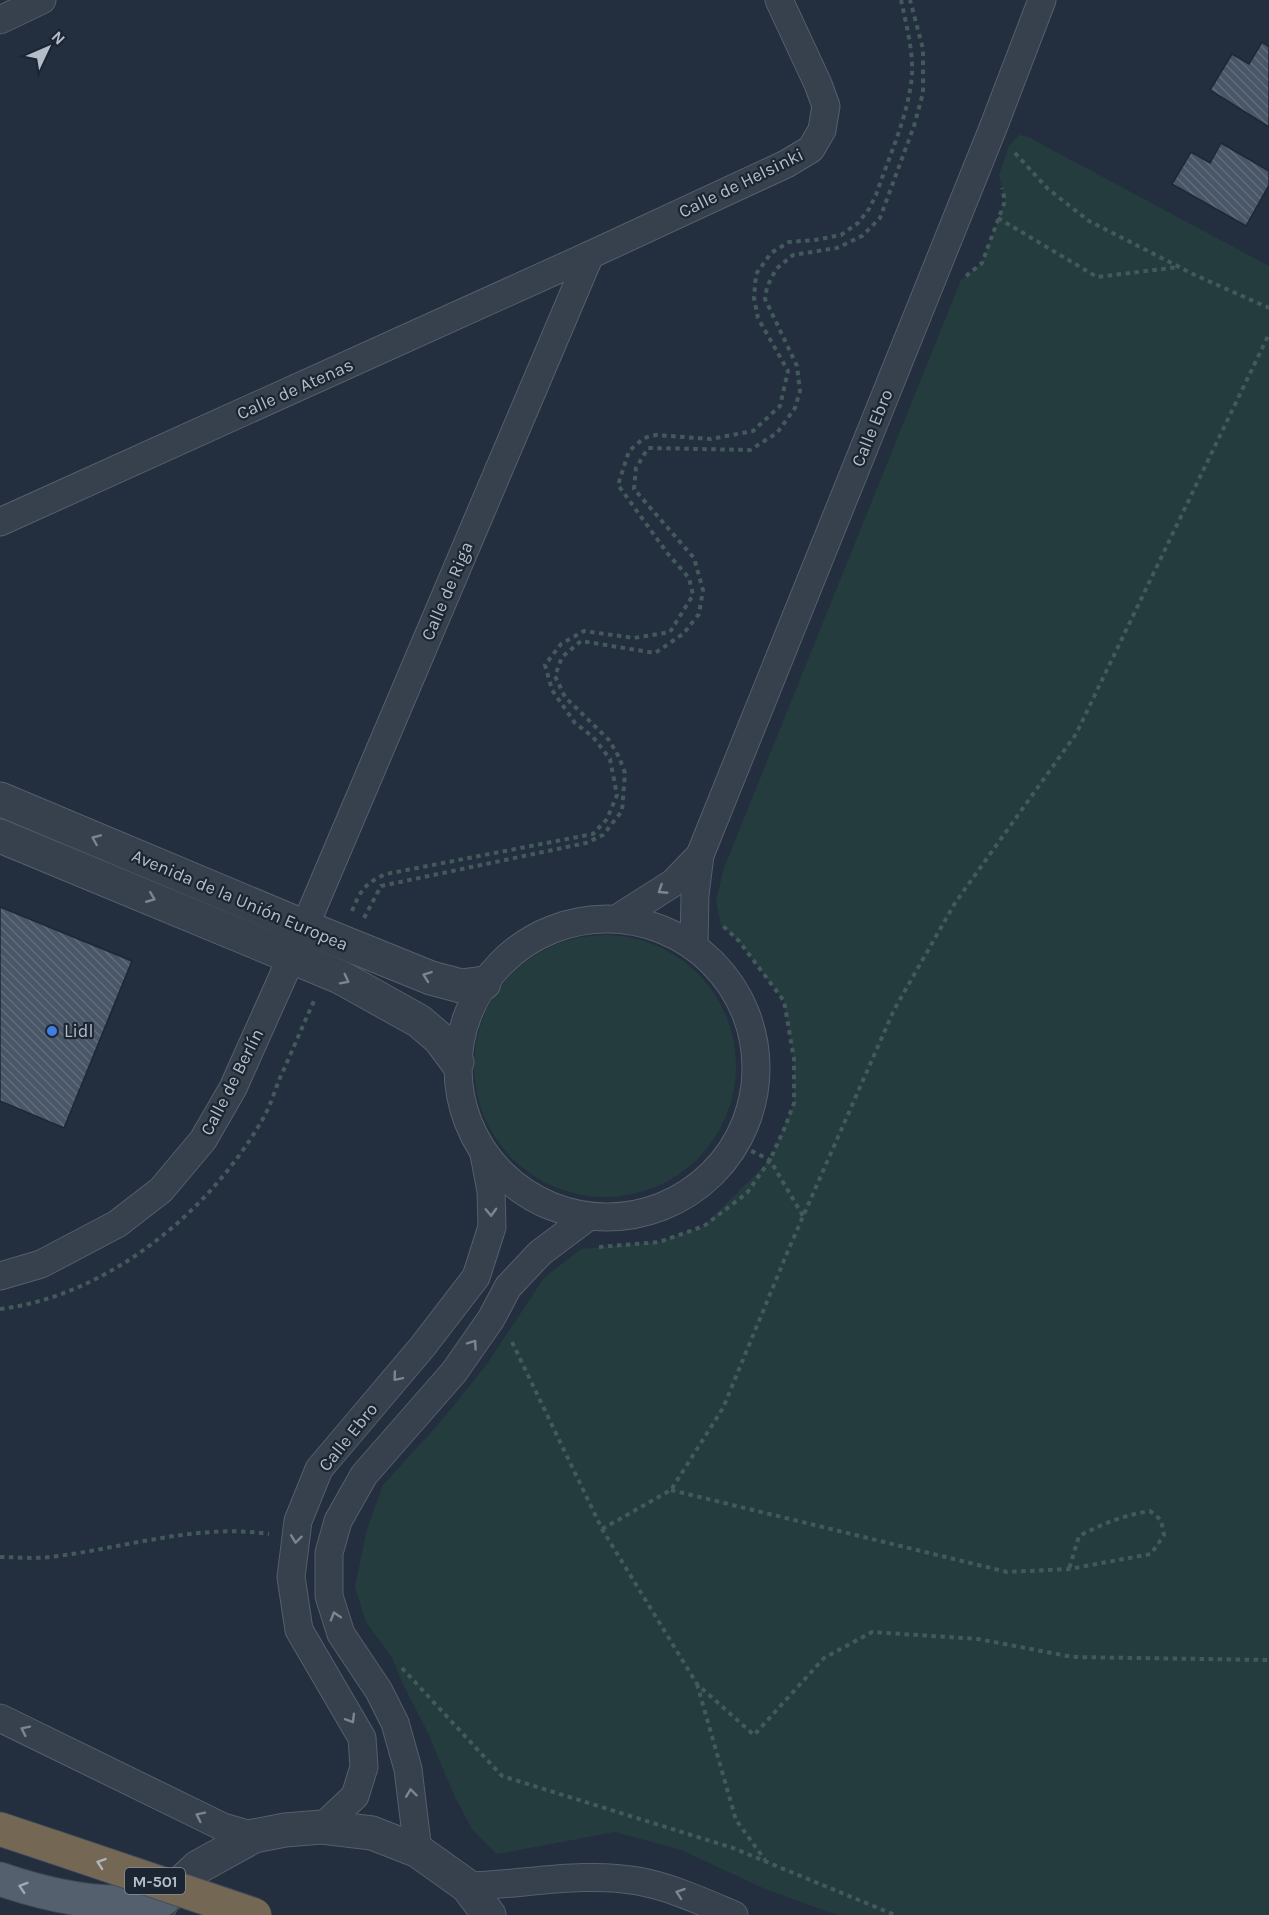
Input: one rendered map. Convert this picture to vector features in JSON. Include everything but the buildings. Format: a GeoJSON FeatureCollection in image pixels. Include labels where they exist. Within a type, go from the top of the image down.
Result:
{"type":"FeatureCollection","features":[{"type":"Feature","properties":{"kind":"highway","name":"M-501"},"geometry":{"type":"LineString","coordinates":[[0,1829],[255,1915]]}},
{"type":"Feature","properties":{"kind":"main road"},"geometry":{"type":"LineString","coordinates":[[0,1879],[35,1890],[81,1900],[159,1907]]}},
{"type":"Feature","properties":{"kind":"street"},"geometry":{"type":"LineString","coordinates":[[0,20],[42,0]]}},
{"type":"Feature","properties":{"kind":"street","name":"Calle de Helsinki"},"geometry":{"type":"LineString","coordinates":[[590,255],[786,164],[811,149],[822,130],[825,106],[818,84],[779,0]]}},
{"type":"Feature","properties":{"kind":"street","name":"Calle Ebro"},"geometry":{"type":"LineString","coordinates":[[694,946],[694,895],[700,855],[993,128],[1042,0]]}},
{"type":"Feature","properties":{"kind":"street","name":"Calle de Atenas"},"geometry":{"type":"LineString","coordinates":[[0,522],[590,255]]}},
{"type":"Feature","properties":{"kind":"street","name":"Calle de Riga"},"geometry":{"type":"LineString","coordinates":[[298,942],[590,255]]}},
{"type":"Feature","properties":{"kind":"street","name":"Avenida de la Unión Europea"},"geometry":{"type":"LineString","coordinates":[[0,799],[298,942],[340,977],[419,1020],[440,1039],[457,1062]]}},
{"type":"Feature","properties":{"kind":"street","name":"Avenida de la Unión Europea"},"geometry":{"type":"LineString","coordinates":[[0,836],[298,942],[345,944],[431,978],[461,986],[484,983]]}},
{"type":"Feature","properties":{"kind":"street","name":"Calle Ebro"},"geometry":{"type":"LineString","coordinates":[[618,918],[673,883],[700,855]]}},
{"type":"Feature","properties":{"kind":"street"},"geometry":{"type":"LineString","coordinates":[[618,918],[670,932],[694,946],[729,981],[751,1025],[757,1074],[747,1123],[722,1166],[684,1197],[638,1215],[588,1217],[548,1206],[513,1185],[484,1154],[463,1110],[457,1062],[466,1015],[490,973],[526,941],[570,922],[618,918]]}},
{"type":"Feature","properties":{"kind":"street","name":"Calle de Berlín"},"geometry":{"type":"LineString","coordinates":[[0,1276],[41,1264],[117,1224],[161,1190],[203,1140],[233,1088],[298,942]]}},
{"type":"Feature","properties":{"kind":"street","name":"Calle Ebro"},"geometry":{"type":"LineString","coordinates":[[322,1827],[355,1796],[364,1767],[362,1738],[299,1630],[293,1603],[291,1577],[298,1521],[319,1468],[423,1346],[476,1277],[492,1227],[491,1191],[484,1154]]}},
{"type":"Feature","properties":{"kind":"street","name":"Calle Ebro"},"geometry":{"type":"LineString","coordinates":[[418,1851],[408,1769],[395,1723],[379,1691],[341,1634],[329,1596],[329,1553],[338,1521],[364,1475],[454,1372],[491,1319],[508,1287],[540,1253],[588,1217]]}},
{"type":"Feature","properties":{"kind":"street"},"geometry":{"type":"LineString","coordinates":[[0,1718],[223,1827],[254,1836]]}},
{"type":"Feature","properties":{"kind":"street"},"geometry":{"type":"LineString","coordinates":[[159,1907],[198,1867],[254,1836],[285,1830],[322,1827],[372,1833],[418,1851],[466,1886],[489,1915]]}},
{"type":"Feature","properties":{"kind":"street"},"geometry":{"type":"LineString","coordinates":[[466,1886],[605,1878],[639,1881],[679,1892],[734,1915]]}},
{"type":"Feature","properties":{"kind":"path"},"geometry":{"type":"LineString","coordinates":[[345,944],[357,899],[370,881],[386,874],[593,834],[607,819],[616,795],[610,759],[593,737],[574,723],[552,690],[545,665],[561,644],[584,631],[634,638],[670,632],[693,595],[689,578],[668,554],[618,485],[629,451],[644,438],[656,435],[711,438],[753,431],[780,406],[788,371],[758,318],[754,298],[756,273],[771,253],[789,242],[841,235],[858,223],[869,209],[876,195],[906,107],[912,74],[902,0]]}},
{"type":"Feature","properties":{"kind":"path"},"geometry":{"type":"LineString","coordinates":[[345,944],[364,917],[381,886],[586,843],[603,835],[622,812],[625,773],[619,757],[609,740],[565,697],[555,676],[562,657],[581,641],[655,653],[683,634],[699,614],[703,590],[694,558],[634,489],[636,468],[648,448],[750,450],[777,433],[795,408],[800,391],[797,366],[765,299],[767,288],[776,269],[793,255],[837,248],[862,236],[880,218],[914,126],[923,93],[923,50],[910,0]]}},
{"type":"Feature","properties":{"kind":"path"},"geometry":{"type":"LineString","coordinates":[[993,128],[1048,189],[1089,221],[1180,267],[1269,308]]}},
{"type":"Feature","properties":{"kind":"path"},"geometry":{"type":"LineString","coordinates":[[961,280],[982,263],[1005,201],[1001,184]]}},
{"type":"Feature","properties":{"kind":"path"},"geometry":{"type":"LineString","coordinates":[[998,219],[1097,277],[1180,267]]}},
{"type":"Feature","properties":{"kind":"path"},"geometry":{"type":"LineString","coordinates":[[602,1528],[671,1490],[723,1408],[803,1216],[894,1010],[955,903],[1076,734],[1269,334]]}},
{"type":"Feature","properties":{"kind":"path"},"geometry":{"type":"LineString","coordinates":[[593,1248],[659,1242],[704,1226],[747,1193],[770,1160],[794,1103],[794,1059],[784,1001],[739,941],[721,925],[720,917]]}},
{"type":"Feature","properties":{"kind":"path"},"geometry":{"type":"LineString","coordinates":[[274,995],[310,1009],[331,1001],[340,977]]}},
{"type":"Feature","properties":{"kind":"path"},"geometry":{"type":"LineString","coordinates":[[735,1143],[770,1160],[803,1216]]}},
{"type":"Feature","properties":{"kind":"path"},"geometry":{"type":"LineString","coordinates":[[507,1334],[602,1528],[697,1684],[736,1820],[766,1862]]}},
{"type":"Feature","properties":{"kind":"path"},"geometry":{"type":"LineString","coordinates":[[671,1490],[1007,1572],[1069,1569],[1151,1554],[1164,1535],[1161,1520],[1150,1512],[1132,1514],[1103,1524],[1079,1536],[1069,1569]]}},
{"type":"Feature","properties":{"kind":"path"},"geometry":{"type":"LineString","coordinates":[[0,1557],[48,1557],[156,1539],[248,1531],[296,1539]]}},
{"type":"Feature","properties":{"kind":"path"},"geometry":{"type":"LineString","coordinates":[[697,1684],[754,1734],[824,1658],[872,1632],[978,1639],[1073,1657],[1269,1660]]}},
{"type":"Feature","properties":{"kind":"path"},"geometry":{"type":"LineString","coordinates":[[400,1666],[502,1776],[733,1848],[815,1884],[895,1915]]}},
{"type":"Feature","properties":{"kind":"green space"},"geometry":{"type":"Polygon","coordinates":[[[1019,135],[1028,137],[1269,266],[1269,1915],[837,1915],[765,1889],[681,1850],[615,1832],[497,1854],[472,1829],[455,1797],[428,1733],[392,1658],[366,1622],[355,1587],[367,1529],[383,1485],[442,1420],[487,1364],[544,1278],[581,1249],[659,1242],[704,1226],[770,1160],[794,1103],[794,1059],[784,1001],[739,941],[721,925],[716,900],[724,868],[961,280],[982,263],[1005,201],[999,175],[1009,146],[1019,135]]]}},
{"type":"Feature","properties":{"kind":"green space"},"geometry":{"type":"Polygon","coordinates":[[[592,935],[618,935],[643,940],[667,950],[698,973],[721,1004],[731,1028],[736,1066],[731,1104],[721,1128],[698,1159],[667,1182],[643,1192],[618,1197],[592,1197],[567,1192],[543,1182],[522,1168],[503,1149],[489,1128],[479,1104],[474,1079],[474,1053],[479,1028],[489,1004],[503,983],[522,964],[543,950],[567,940],[592,935]]]}},
{"type":"Feature","properties":{"kind":"place","name":"Lidl"},"geometry":{"type":"Point","coordinates":[52,1031]}}]}
